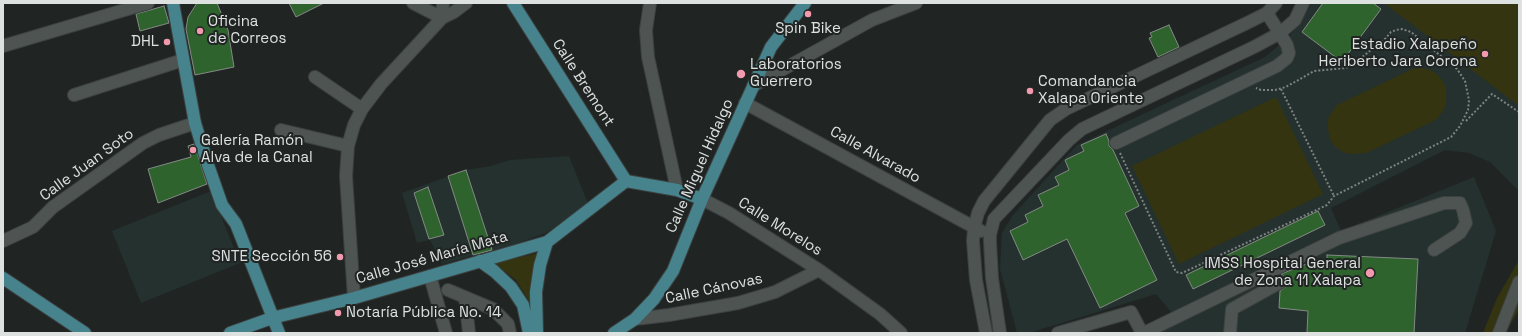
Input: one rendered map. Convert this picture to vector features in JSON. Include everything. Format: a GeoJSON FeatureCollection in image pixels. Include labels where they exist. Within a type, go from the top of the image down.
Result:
{"type":"FeatureCollection","features":[{"type":"Feature","properties":{"kind":"main road"},"geometry":{"type":"LineString","coordinates":[[173,3],[195,123],[222,205],[236,224],[279,333]]}},
{"type":"Feature","properties":{"kind":"main road","name":"Calle Bremont"},"geometry":{"type":"LineString","coordinates":[[513,3],[626,181]]}},
{"type":"Feature","properties":{"kind":"main road","name":"Calle Miguel Hidalgo"},"geometry":{"type":"LineString","coordinates":[[614,333],[635,319],[654,299],[672,271],[702,199],[771,47],[805,3]]}},
{"type":"Feature","properties":{"kind":"main road","name":"Calle Morelos"},"geometry":{"type":"LineString","coordinates":[[626,181],[676,190],[702,199]]}},
{"type":"Feature","properties":{"kind":"main road","name":"Calle José María Mata"},"geometry":{"type":"LineString","coordinates":[[230,333],[272,318],[354,298],[547,242],[626,181]]}},
{"type":"Feature","properties":{"kind":"main road"},"geometry":{"type":"LineString","coordinates":[[536,333],[536,292],[540,265],[547,242]]}},
{"type":"Feature","properties":{"kind":"main road"},"geometry":{"type":"LineString","coordinates":[[480,261],[494,271],[511,287],[523,305],[529,333]]}},
{"type":"Feature","properties":{"kind":"main road"},"geometry":{"type":"LineString","coordinates":[[3,278],[85,333]]}},
{"type":"Feature","properties":{"kind":"street"},"geometry":{"type":"LineString","coordinates":[[3,46],[148,3]]}},
{"type":"Feature","properties":{"kind":"street"},"geometry":{"type":"LineString","coordinates":[[413,3],[442,18]]}},
{"type":"Feature","properties":{"kind":"street"},"geometry":{"type":"LineString","coordinates":[[442,18],[443,3]]}},
{"type":"Feature","properties":{"kind":"street"},"geometry":{"type":"LineString","coordinates":[[354,298],[346,176],[348,146],[354,125],[362,109],[381,84],[442,18],[454,12],[466,3]]}},
{"type":"Feature","properties":{"kind":"street"},"geometry":{"type":"LineString","coordinates":[[650,3],[646,30],[648,57],[676,190]]}},
{"type":"Feature","properties":{"kind":"street"},"geometry":{"type":"LineString","coordinates":[[753,86],[872,20],[916,3]]}},
{"type":"Feature","properties":{"kind":"street"},"geometry":{"type":"LineString","coordinates":[[986,333],[976,280],[973,241],[974,228],[978,213],[984,201],[1050,120],[1066,109],[1267,13],[1276,3]]}},
{"type":"Feature","properties":{"kind":"street"},"geometry":{"type":"LineString","coordinates":[[1000,333],[992,278],[990,235],[994,219],[1069,140],[1082,129],[1254,47],[1280,33],[1294,20],[1303,3]]}},
{"type":"Feature","properties":{"kind":"street"},"geometry":{"type":"LineString","coordinates":[[1116,143],[1277,66],[1287,58],[1289,53],[1287,45],[1267,13]]}},
{"type":"Feature","properties":{"kind":"street"},"geometry":{"type":"LineString","coordinates":[[74,95],[183,60]]}},
{"type":"Feature","properties":{"kind":"street"},"geometry":{"type":"LineString","coordinates":[[315,77],[362,109]]}},
{"type":"Feature","properties":{"kind":"street","name":"Calle Alvarado"},"geometry":{"type":"LineString","coordinates":[[745,103],[974,228],[990,235]]}},
{"type":"Feature","properties":{"kind":"street","name":"Calle Juan Soto"},"geometry":{"type":"LineString","coordinates":[[3,241],[33,228],[53,207],[143,143],[159,135],[195,123]]}},
{"type":"Feature","properties":{"kind":"street"},"geometry":{"type":"LineString","coordinates":[[281,130],[348,146]]}},
{"type":"Feature","properties":{"kind":"street","name":"Calle Morelos"},"geometry":{"type":"LineString","coordinates":[[702,199],[729,213],[819,270],[880,314],[901,333]]}},
{"type":"Feature","properties":{"kind":"street"},"geometry":{"type":"LineString","coordinates":[[1058,333],[1130,312],[1143,333],[1339,238],[1444,203],[1460,203],[1466,223],[1460,233],[1434,250]]}},
{"type":"Feature","properties":{"kind":"street","name":"Calle Cánovas"},"geometry":{"type":"LineString","coordinates":[[635,319],[669,315],[738,303],[774,292],[819,270]]}},
{"type":"Feature","properties":{"kind":"street"},"geometry":{"type":"LineString","coordinates":[[430,276],[446,333]]}},
{"type":"Feature","properties":{"kind":"street"},"geometry":{"type":"LineString","coordinates":[[1230,333],[1232,309],[1281,282]]}},
{"type":"Feature","properties":{"kind":"street"},"geometry":{"type":"LineString","coordinates":[[1499,333],[1519,282]]}},
{"type":"Feature","properties":{"kind":"street"},"geometry":{"type":"LineString","coordinates":[[448,290],[493,309],[508,324],[510,333]]}},
{"type":"Feature","properties":{"kind":"street"},"geometry":{"type":"LineString","coordinates":[[465,297],[469,333]]}},
{"type":"Feature","properties":{"kind":"path"},"geometry":{"type":"LineString","coordinates":[[1116,143],[1177,273],[1184,272],[1327,205],[1334,196],[1451,137],[1460,126],[1468,110],[1469,100],[1464,81],[1457,69],[1410,32],[1402,30],[1391,32],[1386,38],[1352,66],[1340,69],[1314,71],[1281,89],[1261,90],[1243,82]]}},
{"type":"Feature","properties":{"kind":"path"},"geometry":{"type":"LineString","coordinates":[[1281,89],[1334,196]]}},
{"type":"Feature","properties":{"kind":"path"},"geometry":{"type":"LineString","coordinates":[[1466,121],[1492,94],[1519,112]]}},
{"type":"Feature","properties":{"kind":"shaded area"},"geometry":{"type":"Polygon","coordinates":[[[1311,3],[1519,3],[1519,191],[1490,162],[1469,153],[1445,150],[1331,208],[1341,231],[1474,177],[1496,231],[1465,333],[1158,333],[1177,323],[1173,314],[1156,294],[1029,333],[1017,333],[1000,269],[1002,233],[1013,215],[1077,145],[1265,57],[1290,36],[1311,3]]]}},
{"type":"Feature","properties":{"kind":"shaded area","name":"Estadio Xalapeño Heriberto Jara Corona"},"geometry":{"type":"Polygon","coordinates":[[[1384,3],[1519,3],[1519,106],[1384,3]]]}},
{"type":"Feature","properties":{"kind":"shaded area"},"geometry":{"type":"Polygon","coordinates":[[[1421,68],[1430,70],[1437,74],[1446,88],[1446,103],[1444,110],[1436,120],[1366,153],[1345,153],[1334,146],[1330,139],[1327,124],[1329,116],[1337,105],[1412,69],[1421,68]]]}},
{"type":"Feature","properties":{"kind":"shaded area"},"geometry":{"type":"Polygon","coordinates":[[[1276,97],[1323,194],[1179,264],[1132,166],[1276,97]]]}},
{"type":"Feature","properties":{"kind":"shaded area"},"geometry":{"type":"Polygon","coordinates":[[[569,156],[589,206],[548,232],[518,243],[442,264],[430,240],[417,243],[402,193],[466,170],[491,166],[510,160],[569,156]]]}},
{"type":"Feature","properties":{"kind":"shaded area"},"geometry":{"type":"Polygon","coordinates":[[[211,191],[240,263],[141,303],[112,231],[211,191]]]}},
{"type":"Feature","properties":{"kind":"shaded area"},"geometry":{"type":"Polygon","coordinates":[[[539,253],[532,274],[531,304],[516,280],[494,263],[539,253]]]}},
{"type":"Feature","properties":{"kind":"shaded area"},"geometry":{"type":"Polygon","coordinates":[[[1519,260],[1519,309],[1506,333],[1483,333],[1497,298],[1519,260]]]}},
{"type":"Feature","properties":{"kind":"building"},"geometry":{"type":"Polygon","coordinates":[[[197,3],[217,3],[228,30],[234,67],[195,75],[186,29],[188,17],[197,3]]]}},
{"type":"Feature","properties":{"kind":"building"},"geometry":{"type":"Polygon","coordinates":[[[289,3],[324,3],[296,17],[289,3]]]}},
{"type":"Feature","properties":{"kind":"building"},"geometry":{"type":"Polygon","coordinates":[[[1323,3],[1373,3],[1381,9],[1342,62],[1302,32],[1323,3]]]}},
{"type":"Feature","properties":{"kind":"building"},"geometry":{"type":"Polygon","coordinates":[[[164,6],[169,23],[140,31],[136,14],[164,6]]]}},
{"type":"Feature","properties":{"kind":"building"},"geometry":{"type":"Polygon","coordinates":[[[1169,25],[1179,47],[1158,57],[1149,38],[1152,37],[1150,33],[1169,25]]]}},
{"type":"Feature","properties":{"kind":"building"},"geometry":{"type":"Polygon","coordinates":[[[1106,134],[1109,141],[1109,146],[1113,150],[1139,206],[1125,213],[1157,280],[1100,308],[1067,239],[1023,260],[1010,231],[1028,222],[1025,215],[1043,206],[1038,195],[1059,185],[1055,177],[1069,170],[1065,160],[1084,151],[1081,145],[1106,134]]]}},
{"type":"Feature","properties":{"kind":"building"},"geometry":{"type":"Polygon","coordinates":[[[194,144],[207,184],[158,203],[148,169],[191,157],[188,146],[194,144]]]}},
{"type":"Feature","properties":{"kind":"building"},"geometry":{"type":"Polygon","coordinates":[[[466,170],[492,250],[473,255],[448,176],[466,170]]]}},
{"type":"Feature","properties":{"kind":"building"},"geometry":{"type":"Polygon","coordinates":[[[428,187],[444,235],[429,239],[414,193],[428,187]]]}},
{"type":"Feature","properties":{"kind":"building"},"geometry":{"type":"Polygon","coordinates":[[[1318,211],[1325,225],[1193,289],[1186,275],[1318,211]]]}},
{"type":"Feature","properties":{"kind":"building"},"geometry":{"type":"Polygon","coordinates":[[[1327,255],[1418,259],[1414,333],[1307,333],[1308,311],[1279,308],[1280,291],[1287,286],[1288,283],[1287,278],[1281,274],[1309,263],[1327,264],[1327,255]]]}},
{"type":"Feature","properties":{"kind":"place","name":"Spin Bike"},"geometry":{"type":"Point","coordinates":[808,14]}},
{"type":"Feature","properties":{"kind":"place","name":"Oficina de Correos"},"geometry":{"type":"Point","coordinates":[200,31]}},
{"type":"Feature","properties":{"kind":"place","name":"DHL"},"geometry":{"type":"Point","coordinates":[167,42]}},
{"type":"Feature","properties":{"kind":"place","name":"Estadio Xalapeño Heriberto Jara Corona"},"geometry":{"type":"Point","coordinates":[1485,54]}},
{"type":"Feature","properties":{"kind":"place","name":"Laboratorios Guerrero"},"geometry":{"type":"Point","coordinates":[741,74]}},
{"type":"Feature","properties":{"kind":"place","name":"Comandancia Xalapa Oriente"},"geometry":{"type":"Point","coordinates":[1030,91]}},
{"type":"Feature","properties":{"kind":"place","name":"Galería Ramón Alva de la Canal"},"geometry":{"type":"Point","coordinates":[193,150]}},
{"type":"Feature","properties":{"kind":"place","name":"SNTE Sección 56"},"geometry":{"type":"Point","coordinates":[340,257]}},
{"type":"Feature","properties":{"kind":"place","name":"IMSS Hospital General de Zona 11 Xalapa"},"geometry":{"type":"Point","coordinates":[1370,273]}},
{"type":"Feature","properties":{"kind":"place","name":"Notaría Pública No. 14"},"geometry":{"type":"Point","coordinates":[338,313]}}]}
